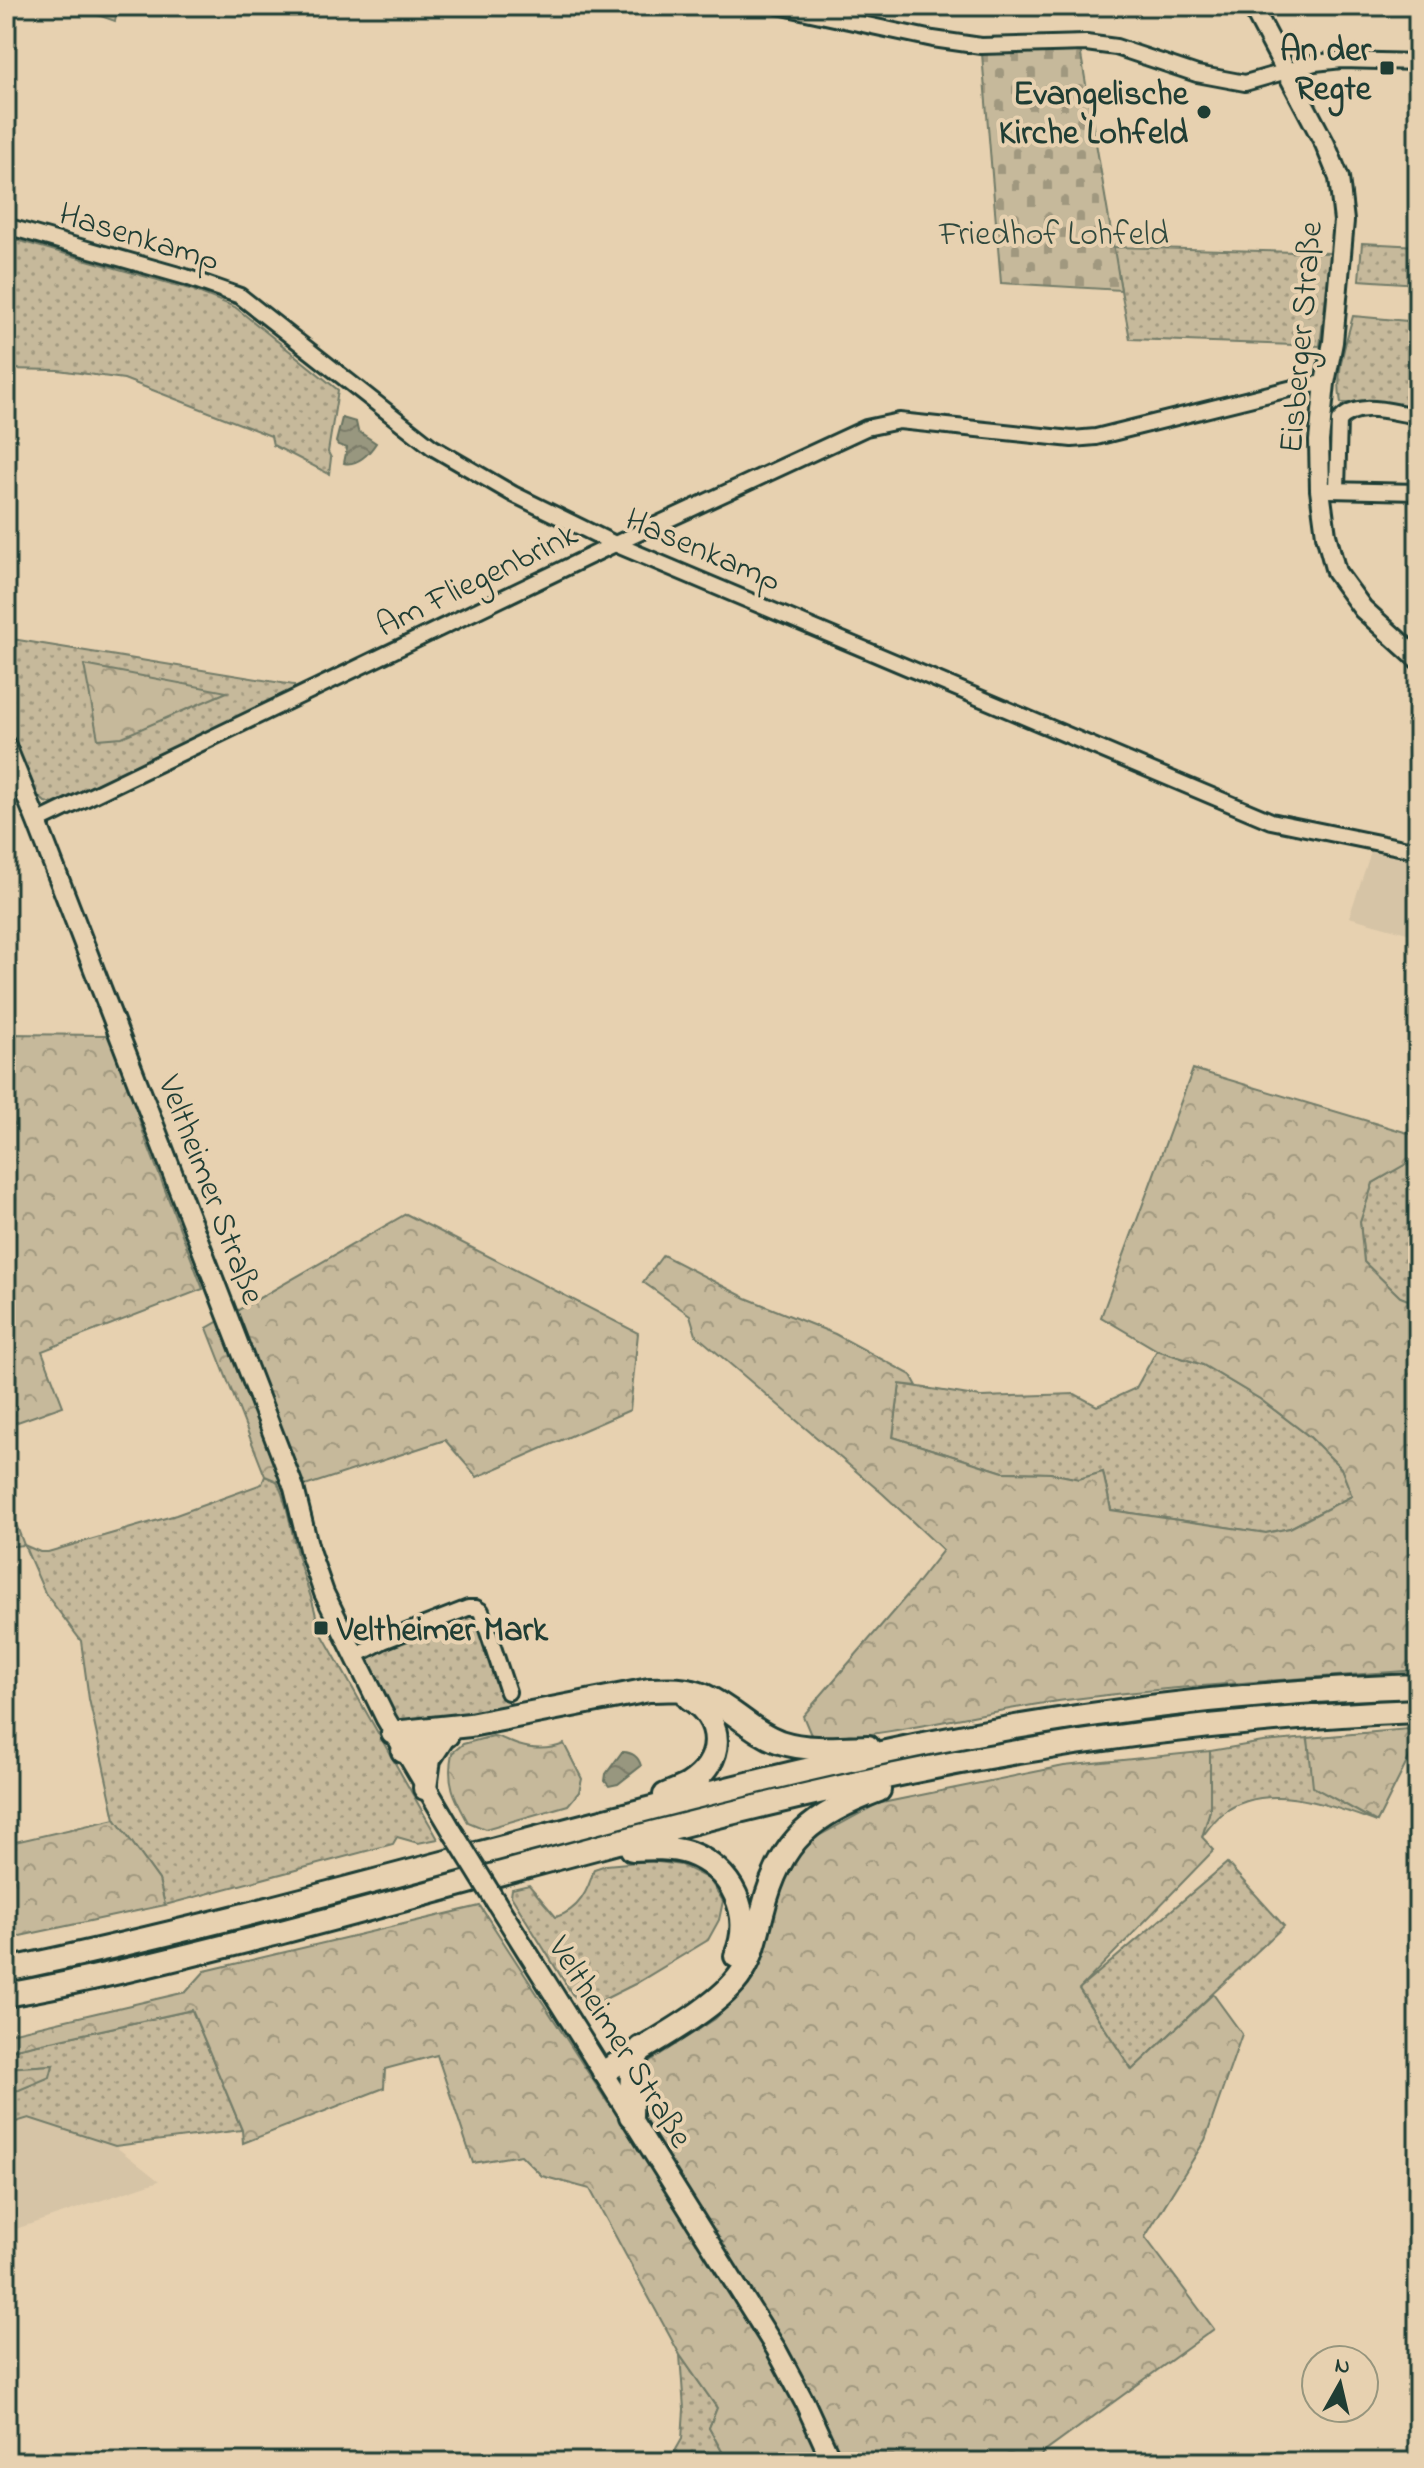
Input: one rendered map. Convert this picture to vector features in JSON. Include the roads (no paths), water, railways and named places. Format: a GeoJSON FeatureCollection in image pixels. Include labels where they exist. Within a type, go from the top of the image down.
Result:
{"type":"FeatureCollection","features":[{"type":"Feature","properties":{"kind":"highway"},"geometry":{"type":"LineString","coordinates":[[6,1970],[192,1929],[736,1787],[913,1746],[1169,1705],[1333,1690],[1418,1686]]}},
{"type":"Feature","properties":{"kind":"highway"},"geometry":{"type":"LineString","coordinates":[[398,1742],[649,1690],[688,1691],[706,1696],[781,1742],[810,1748],[913,1746]]}},
{"type":"Feature","properties":{"kind":"highway"},"geometry":{"type":"LineString","coordinates":[[596,1824],[687,1786],[702,1774],[716,1749],[714,1727],[703,1707],[688,1697],[649,1690]]}},
{"type":"Feature","properties":{"kind":"highway"},"geometry":{"type":"LineString","coordinates":[[6,1995],[198,1953],[811,1794],[934,1768],[1075,1743],[1189,1728],[1418,1711]]}},
{"type":"Feature","properties":{"kind":"highway"},"geometry":{"type":"LineString","coordinates":[[398,1742],[444,1736],[470,1725]]}},
{"type":"Feature","properties":{"kind":"highway"},"geometry":{"type":"LineString","coordinates":[[425,1788],[429,1759],[444,1736]]}},
{"type":"Feature","properties":{"kind":"highway"},"geometry":{"type":"LineString","coordinates":[[600,2065],[641,2048],[727,1991],[750,1959],[778,1865],[807,1827],[850,1801],[934,1768]]}},
{"type":"Feature","properties":{"kind":"highway"},"geometry":{"type":"LineString","coordinates":[[595,1850],[653,1848],[686,1852],[708,1861],[725,1876],[734,1891],[743,1920],[743,1936],[737,1953],[718,1981],[698,1999],[600,2065]]}},
{"type":"Feature","properties":{"kind":"highway"},"geometry":{"type":"LineString","coordinates":[[631,2116],[632,2067],[641,2048]]}},
{"type":"Feature","properties":{"kind":"main road","name":"Eisberger Straße"},"geometry":{"type":"LineString","coordinates":[[1252,6],[1325,144],[1339,178],[1344,221],[1333,342],[1319,441],[1328,489],[1326,535],[1336,572],[1363,609],[1418,659]]}},
{"type":"Feature","properties":{"kind":"main road","name":"Veltheimer Straße"},"geometry":{"type":"LineString","coordinates":[[6,746],[294,1488],[323,1591],[398,1742],[776,2349],[832,2462]]}},
{"type":"Feature","properties":{"kind":"street"},"geometry":{"type":"LineString","coordinates":[[778,6],[933,39],[981,46],[1086,43],[1116,47],[1197,74],[1245,83],[1315,63],[1342,60],[1418,62]]}},
{"type":"Feature","properties":{"kind":"street","name":"Hasenkamp"},"geometry":{"type":"LineString","coordinates":[[6,226],[186,277],[240,296],[432,447],[513,494],[615,544],[1271,821],[1418,851]]}},
{"type":"Feature","properties":{"kind":"street","name":"Am Fliegenbrink"},"geometry":{"type":"LineString","coordinates":[[37,822],[615,544],[866,428],[899,421],[1072,439],[1096,437],[1297,387],[1325,383]]}},
{"type":"Feature","properties":{"kind":"street"},"geometry":{"type":"LineString","coordinates":[[1418,416],[1360,408],[1345,413],[1339,421],[1328,489],[1418,492]]}},
{"type":"Feature","properties":{"kind":"street"},"geometry":{"type":"LineString","coordinates":[[355,1656],[383,1641],[468,1608],[476,1608],[481,1611],[508,1692]]}},
{"type":"Feature","properties":{"kind":"water"},"geometry":{"type":"Polygon","coordinates":[[[342,418],[356,422],[358,431],[376,443],[354,463],[344,463],[347,448],[336,442],[342,418]]]}},
{"type":"Feature","properties":{"kind":"water"},"geometry":{"type":"Polygon","coordinates":[[[622,1752],[634,1755],[641,1766],[618,1784],[609,1786],[605,1781],[606,1774],[622,1752]]]}},
{"type":"Feature","properties":{"kind":"place","name":"An der Regte"},"geometry":{"type":"Point","coordinates":[1387,68]}},
{"type":"Feature","properties":{"kind":"place","name":"Evangelische Kirche Lohfeld"},"geometry":{"type":"Point","coordinates":[1204,112]}},
{"type":"Feature","properties":{"kind":"place","name":"Veltheimer Mark"},"geometry":{"type":"Point","coordinates":[321,1628]}},
{"type":"Feature","properties":{"kind":"park label","name":"Friedhof Lohfeld"},"geometry":{"type":"Point","coordinates":[1054,232]}}]}
